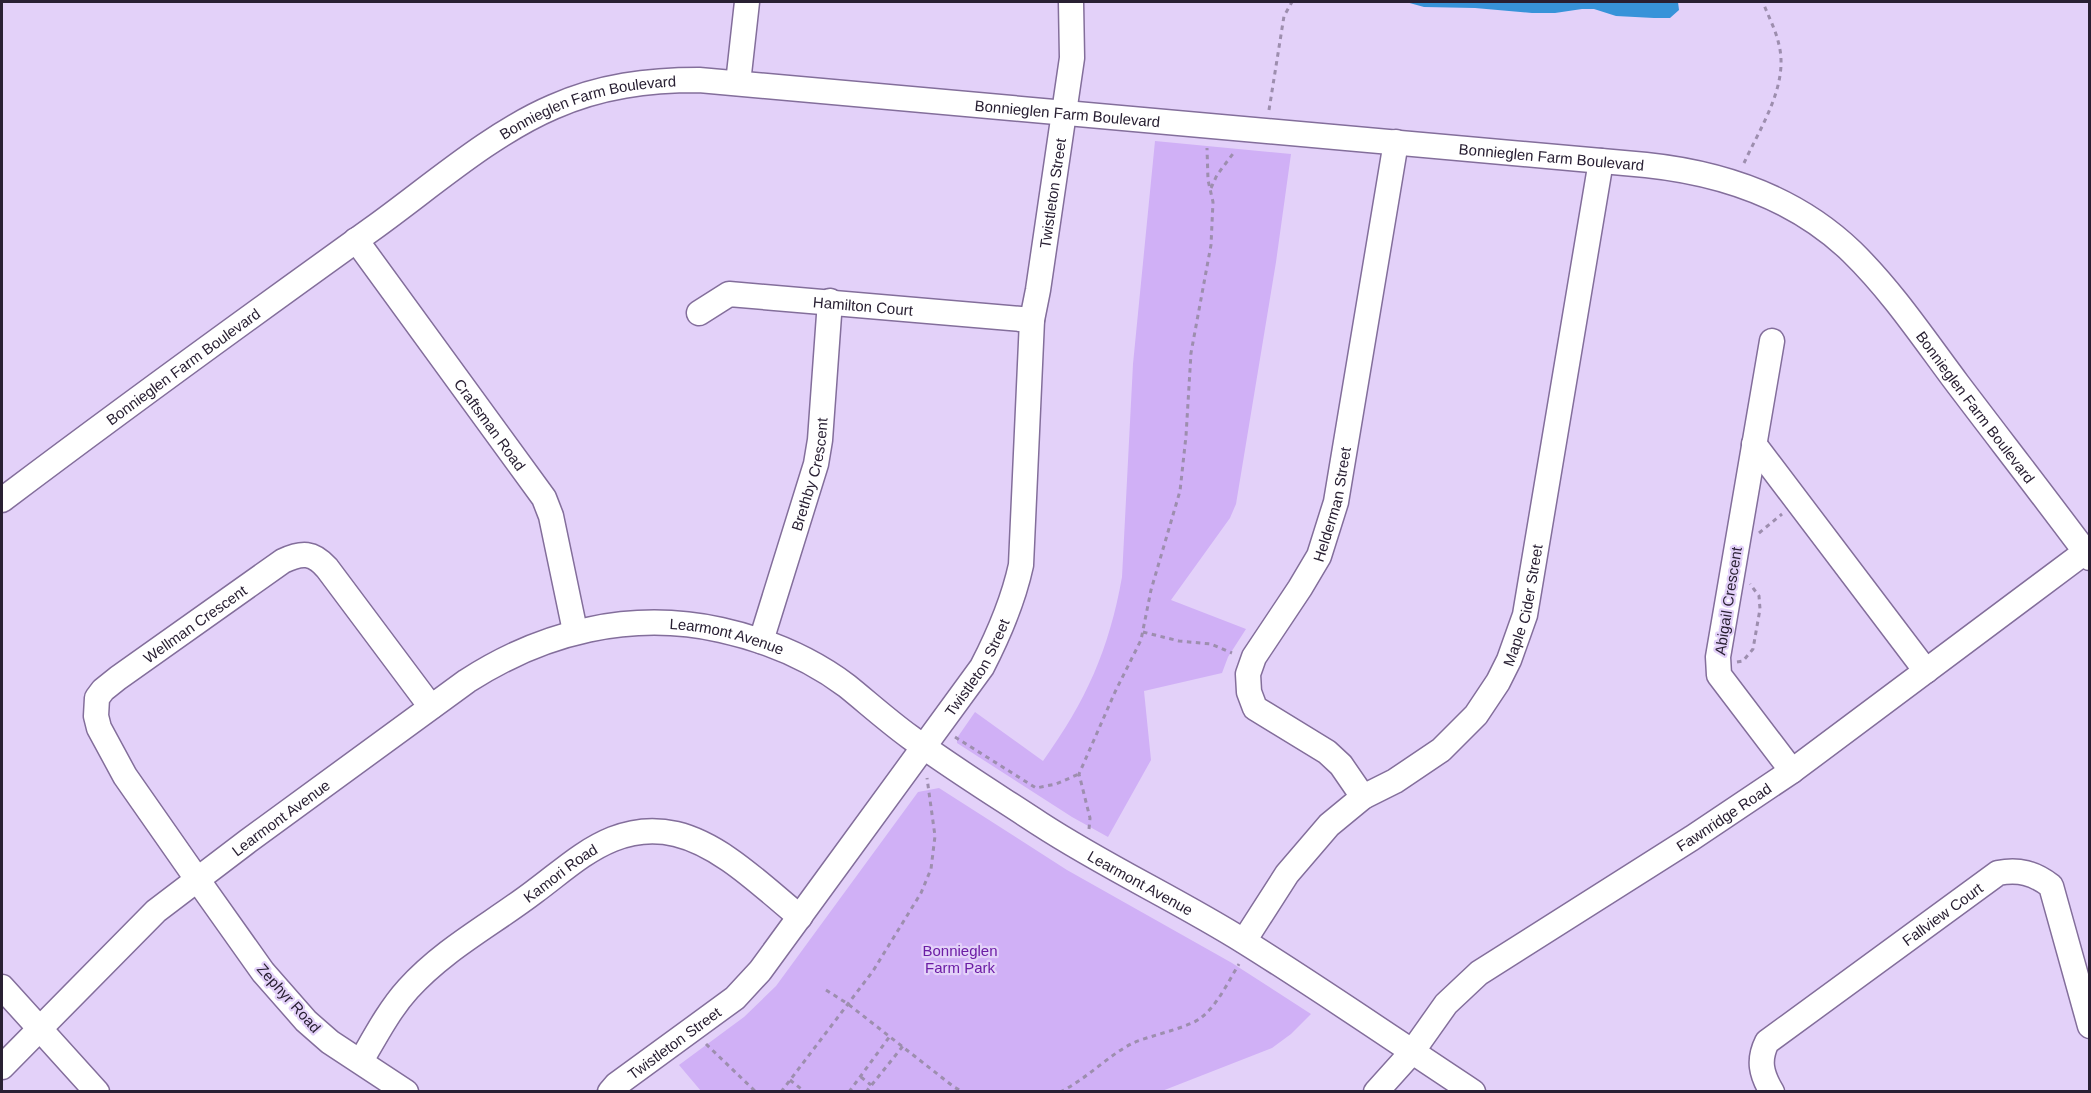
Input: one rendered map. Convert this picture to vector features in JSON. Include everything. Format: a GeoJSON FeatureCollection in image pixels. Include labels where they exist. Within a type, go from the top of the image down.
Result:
{"type":"FeatureCollection","features":[{"type":"Feature","properties":{"kind":"street"},"geometry":{"type":"LineString","coordinates":[[738,83],[747,2]]}},
{"type":"Feature","properties":{"kind":"street","name":"Twistleton Street"},"geometry":{"type":"LineString","coordinates":[[610,1092],[616,1085],[735,998],[760,971],[982,667],[1000,632],[1015,591],[1021,565],[1032,320],[1072,58],[1071,2]]}},
{"type":"Feature","properties":{"kind":"street","name":"Bonnieglen Farm Boulevard"},"geometry":{"type":"LineString","coordinates":[[2,500],[356,240],[531,117],[570,100],[617,86],[655,81],[699,80],[1601,161],[1679,169],[1729,180],[1753,189],[1796,211],[1850,250],[1882,285],[2087,555]]}},
{"type":"Feature","properties":{"kind":"street","name":"Helderman Street"},"geometry":{"type":"LineString","coordinates":[[1363,797],[1341,765],[1328,752],[1255,708],[1249,692],[1248,674],[1254,657],[1319,556],[1328,531],[1336,502],[1396,142]]}},
{"type":"Feature","properties":{"kind":"street","name":"Maple Cider Street"},"geometry":{"type":"LineString","coordinates":[[1241,953],[1287,874],[1329,825],[1363,797],[1423,764],[1459,734],[1476,715],[1498,682],[1518,639],[1525,615],[1601,161]]}},
{"type":"Feature","properties":{"kind":"street","name":"Craftsman Road"},"geometry":{"type":"LineString","coordinates":[[356,240],[544,498],[551,516],[575,632]]}},
{"type":"Feature","properties":{"kind":"street","name":"Hamilton Court"},"geometry":{"type":"LineString","coordinates":[[699,313],[729,294],[1032,320]]}},
{"type":"Feature","properties":{"kind":"street","name":"Brethby Crescent"},"geometry":{"type":"LineString","coordinates":[[761,641],[816,464],[820,440],[830,301]]}},
{"type":"Feature","properties":{"kind":"street","name":"Abigail Crescent"},"geometry":{"type":"LineString","coordinates":[[1772,341],[1718,657],[1719,675],[1792,771]]}},
{"type":"Feature","properties":{"kind":"street"},"geometry":{"type":"LineString","coordinates":[[1754,444],[1926,671]]}},
{"type":"Feature","properties":{"kind":"street","name":"Wellman Crescent"},"geometry":{"type":"LineString","coordinates":[[197,879],[125,776],[99,728],[96,716],[98,698],[103,690],[118,678],[283,561],[304,553],[313,555],[327,568],[431,707]]}},
{"type":"Feature","properties":{"kind":"street","name":"Fawnridge Road"},"geometry":{"type":"LineString","coordinates":[[1376,1092],[1412,1052],[1446,1004],[1479,973],[1692,838],[1792,771],[2087,555]]}},
{"type":"Feature","properties":{"kind":"street","name":"Learmont Avenue"},"geometry":{"type":"LineString","coordinates":[[2,1067],[156,911],[431,707],[504,659],[531,646],[575,632],[624,624],[677,623],[721,630],[761,641],[789,652],[823,670],[924,747],[1065,840],[1241,953],[1412,1052],[1473,1092]]}},
{"type":"Feature","properties":{"kind":"street","name":"Kamori Road"},"geometry":{"type":"LineString","coordinates":[[361,1061],[393,1008],[426,971],[447,953],[534,893],[589,850],[628,833],[651,831],[674,833],[710,846],[800,917]]}},
{"type":"Feature","properties":{"kind":"street","name":"Fallview Court"},"geometry":{"type":"LineString","coordinates":[[1772,1092],[1762,1072],[1760,1061],[1767,1042],[1998,873],[2026,872],[2040,877],[2051,886],[2090,1026]]}},
{"type":"Feature","properties":{"kind":"street","name":"Zephyr Road"},"geometry":{"type":"LineString","coordinates":[[197,879],[262,972],[306,1021],[330,1042],[406,1092]]}},
{"type":"Feature","properties":{"kind":"street"},"geometry":{"type":"LineString","coordinates":[[2,987],[97,1092]]}},
{"type":"Feature","properties":{"kind":"path"},"geometry":{"type":"LineString","coordinates":[[1269,110],[1284,16],[1292,2]]}},
{"type":"Feature","properties":{"kind":"path"},"geometry":{"type":"LineString","coordinates":[[1744,163],[1775,96],[1780,69],[1780,46],[1762,2]]}},
{"type":"Feature","properties":{"kind":"path"},"geometry":{"type":"LineString","coordinates":[[1089,829],[1090,818],[1079,774],[1141,640],[1151,590],[1180,491],[1184,465],[1191,353],[1211,245],[1213,202],[1208,180],[1207,148]]}},
{"type":"Feature","properties":{"kind":"path"},"geometry":{"type":"LineString","coordinates":[[1210,189],[1217,175],[1235,151]]}},
{"type":"Feature","properties":{"kind":"path"},"geometry":{"type":"LineString","coordinates":[[1756,540],[1758,534],[1788,509]]}},
{"type":"Feature","properties":{"kind":"path"},"geometry":{"type":"LineString","coordinates":[[1729,664],[1743,661],[1753,649],[1760,609],[1759,596],[1748,581]]}},
{"type":"Feature","properties":{"kind":"path"},"geometry":{"type":"LineString","coordinates":[[1143,632],[1179,641],[1211,644],[1232,653]]}},
{"type":"Feature","properties":{"kind":"path"},"geometry":{"type":"LineString","coordinates":[[952,741],[956,736],[1036,788],[1056,784],[1079,774]]}},
{"type":"Feature","properties":{"kind":"path"},"geometry":{"type":"LineString","coordinates":[[781,1092],[873,971],[921,893],[931,869],[935,836],[927,778]]}},
{"type":"Feature","properties":{"kind":"path"},"geometry":{"type":"LineString","coordinates":[[1060,1092],[1133,1044],[1202,1018],[1213,1006],[1241,953]]}},
{"type":"Feature","properties":{"kind":"path"},"geometry":{"type":"LineString","coordinates":[[826,990],[848,1004],[963,1092]]}},
{"type":"Feature","properties":{"kind":"path"},"geometry":{"type":"LineString","coordinates":[[849,1092],[890,1036]]}},
{"type":"Feature","properties":{"kind":"path"},"geometry":{"type":"LineString","coordinates":[[706,1044],[756,1092]]}},
{"type":"Feature","properties":{"kind":"path"},"geometry":{"type":"LineString","coordinates":[[866,1092],[903,1046]]}},
{"type":"Feature","properties":{"kind":"path"},"geometry":{"type":"LineString","coordinates":[[861,1077],[871,1085]]}},
{"type":"Feature","properties":{"kind":"path"},"geometry":{"type":"LineString","coordinates":[[790,1080],[805,1092]]}},
{"type":"Feature","properties":{"kind":"path"},"geometry":{"type":"LineString","coordinates":[[950,1092],[954,1087]]}},
{"type":"Feature","properties":{"kind":"green space"},"geometry":{"type":"Polygon","coordinates":[[[1155,141],[1291,154],[1276,262],[1236,504],[1230,518],[1171,600],[1246,629],[1228,657],[1222,673],[1144,691],[1151,760],[1108,837],[1072,817],[957,743],[957,738],[975,712],[1043,761],[1072,717],[1103,651],[1122,577],[1133,364],[1155,141]]]}},
{"type":"Feature","properties":{"kind":"green space","name":"Bonnieglen Farm Park"},"geometry":{"type":"Polygon","coordinates":[[[939,788],[1067,870],[1232,963],[1311,1014],[1291,1034],[1272,1048],[1162,1091],[701,1091],[679,1065],[744,1017],[776,986],[918,792],[939,788]]]}},
{"type":"Feature","properties":{"kind":"water"},"geometry":{"type":"Polygon","coordinates":[[[1406,2],[1678,2],[1679,10],[1670,18],[1654,18],[1616,16],[1594,9],[1532,13],[1475,8],[1424,7],[1406,2]]]}}]}
